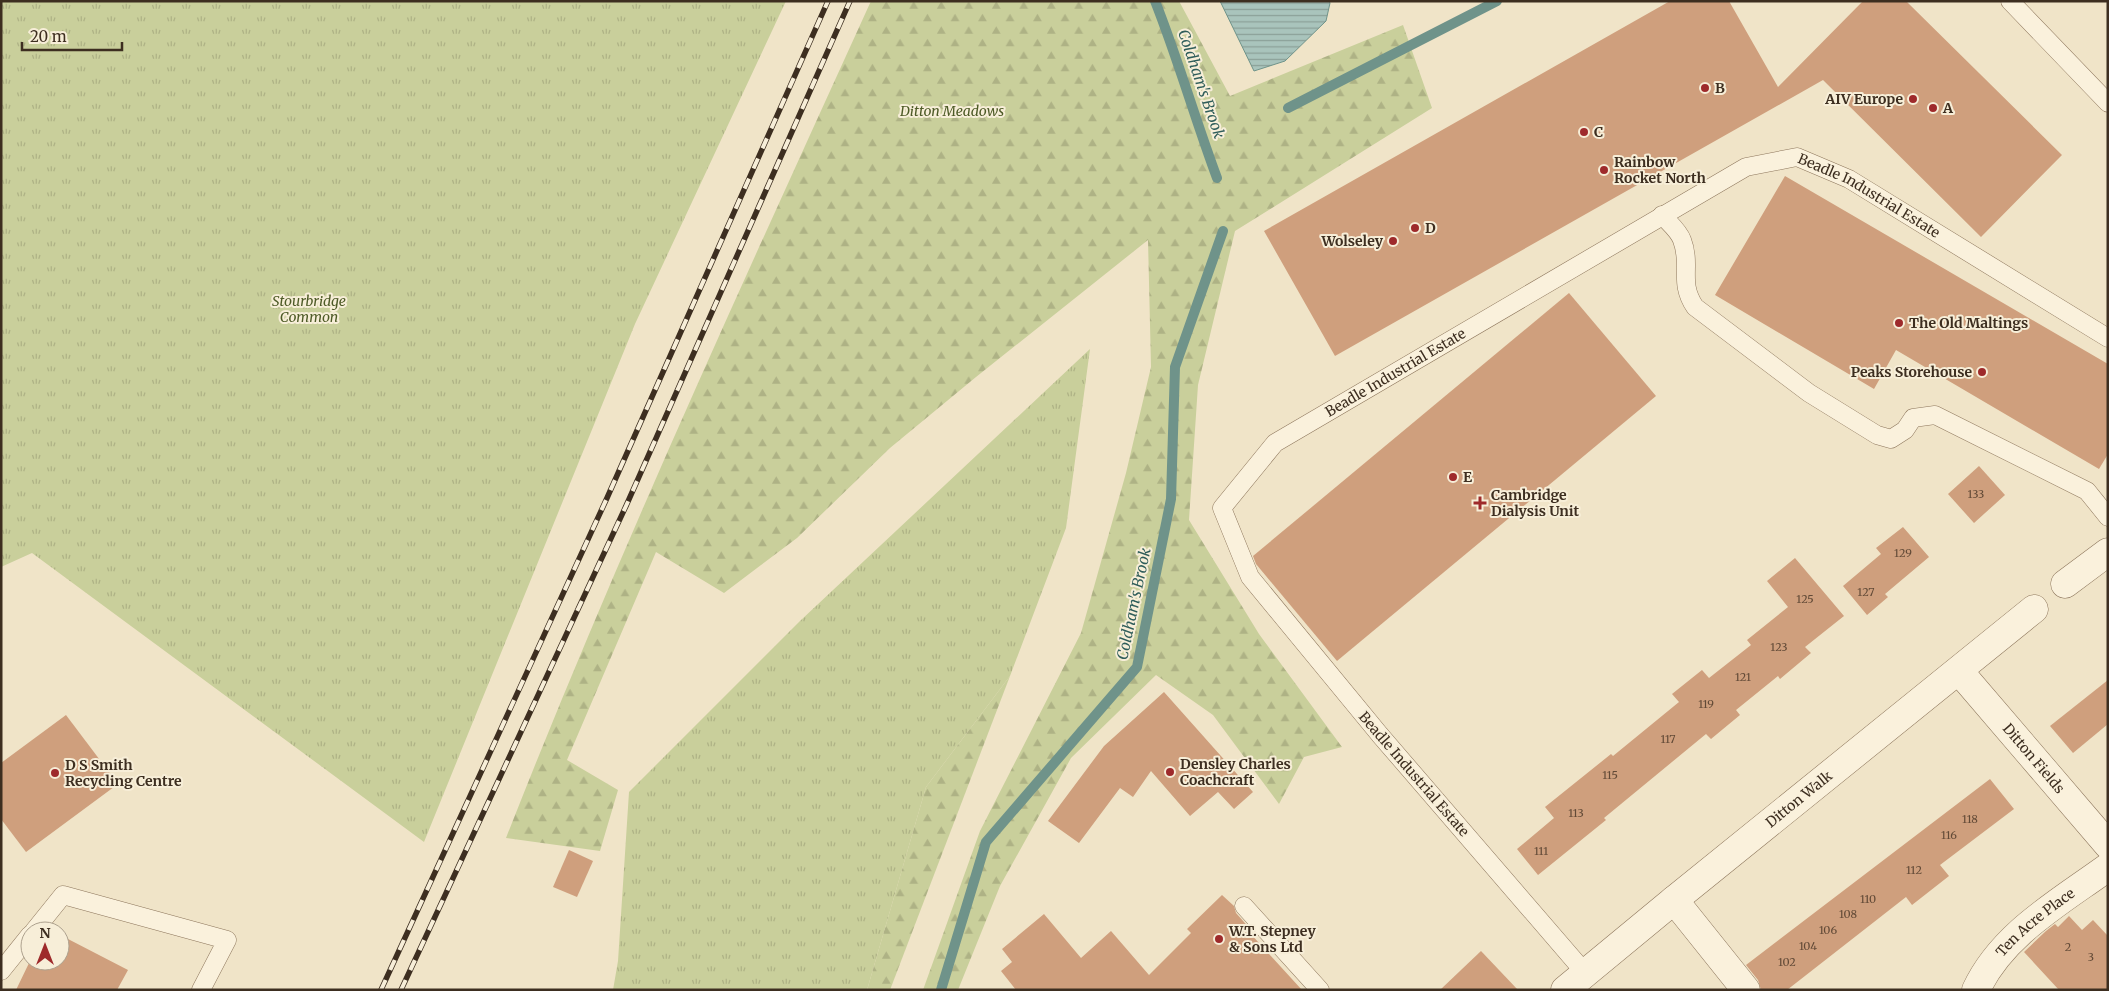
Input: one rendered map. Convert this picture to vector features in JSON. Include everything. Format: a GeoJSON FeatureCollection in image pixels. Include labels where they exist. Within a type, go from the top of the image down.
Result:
{"type":"FeatureCollection","features":[{"type":"Feature","properties":{"kind":"street"},"geometry":{"type":"LineString","coordinates":[[2065,584],[2108,552]]}},
{"type":"Feature","properties":{"kind":"street","name":"Ditton Walk"},"geometry":{"type":"LineString","coordinates":[[1575,982],[2034,609]]}},
{"type":"Feature","properties":{"kind":"street","name":"Ditton Fields"},"geometry":{"type":"LineString","coordinates":[[1959,671],[2108,845]]}},
{"type":"Feature","properties":{"kind":"street","name":"Ten Acre Place"},"geometry":{"type":"LineString","coordinates":[[1976,990],[1980,981],[2016,935],[2108,867]]}},
{"type":"Feature","properties":{"kind":"street"},"geometry":{"type":"LineString","coordinates":[[1674,900],[1746,990]]}},
{"type":"Feature","properties":{"kind":"lane"},"geometry":{"type":"LineString","coordinates":[[2010,1],[2108,104]]}},
{"type":"Feature","properties":{"kind":"lane","name":"Beadle Industrial Estate"},"geometry":{"type":"LineString","coordinates":[[1575,982],[1380,735],[1250,577],[1222,508],[1275,443],[1746,167],[1797,157],[1849,179],[2108,338]]}},
{"type":"Feature","properties":{"kind":"lane"},"geometry":{"type":"LineString","coordinates":[[1662,216],[1681,237],[1686,252],[1685,284],[1687,295],[1695,307],[1808,392],[1878,435],[1891,439],[1905,430],[1914,418],[1936,415],[2087,491],[2108,517]]}},
{"type":"Feature","properties":{"kind":"lane"},"geometry":{"type":"LineString","coordinates":[[42,921],[63,895],[227,940],[202,990]]}},
{"type":"Feature","properties":{"kind":"lane"},"geometry":{"type":"LineString","coordinates":[[1244,906],[1320,990]]}},
{"type":"Feature","properties":{"kind":"lane"},"geometry":{"type":"LineString","coordinates":[[1,971],[20,947]]}},
{"type":"Feature","properties":{"kind":"green space","name":"Stourbridge Common"},"geometry":{"type":"Polygon","coordinates":[[[1,1],[786,1],[635,324],[424,842],[32,553],[1,567],[1,1]]]}},
{"type":"Feature","properties":{"kind":"green space","name":"Ditton Meadows"},"geometry":{"type":"Polygon","coordinates":[[[871,1],[1179,1],[1230,96],[1403,25],[1432,108],[1235,231],[1198,385],[1189,520],[1259,634],[1342,747],[1304,757],[1279,804],[1213,715],[1156,675],[1071,758],[1000,886],[958,990],[923,990],[980,831],[1081,633],[1126,473],[1151,367],[1148,240],[890,448],[797,538],[724,593],[656,552],[567,760],[618,790],[600,851],[506,838],[548,732],[637,522],[729,313],[871,1]]]}},
{"type":"Feature","properties":{"kind":"green space"},"geometry":{"type":"Polygon","coordinates":[[[1090,349],[1066,528],[1010,676],[926,787],[867,990],[613,990],[618,961],[629,792],[800,621],[1090,349]]]}},
{"type":"Feature","properties":{"kind":"green space"},"geometry":{"type":"Polygon","coordinates":[[[1010,676],[890,990],[867,990],[926,787],[1010,676]]]}},
{"type":"Feature","properties":{"kind":"water"},"geometry":{"type":"Polygon","coordinates":[[[1220,1],[1329,1],[1330,3],[1326,21],[1285,61],[1254,71],[1220,1]]]}},
{"type":"Feature","properties":{"kind":"building"},"geometry":{"type":"Polygon","coordinates":[[[1670,1],[1729,1],[1778,87],[1863,1],[1906,1],[2062,155],[1981,237],[1823,80],[1335,356],[1264,231],[1670,1]]]}},
{"type":"Feature","properties":{"kind":"building","name":"The Old Maltings"},"geometry":{"type":"Polygon","coordinates":[[[1785,176],[2108,364],[2108,454],[2099,469],[1896,350],[1874,389],[1715,295],[1785,176]]]}},
{"type":"Feature","properties":{"kind":"building","name":"E"},"geometry":{"type":"Polygon","coordinates":[[[1569,293],[1656,396],[1337,661],[1256,564],[1253,556],[1569,293]]]}},
{"type":"Feature","properties":{"kind":"building"},"geometry":{"type":"Polygon","coordinates":[[[1979,466],[2005,495],[1974,523],[1948,494],[1979,466]]]}},
{"type":"Feature","properties":{"kind":"building"},"geometry":{"type":"Polygon","coordinates":[[[1903,527],[1929,557],[1885,594],[1888,597],[1867,615],[1843,586],[1881,554],[1876,548],[1903,527]]]}},
{"type":"Feature","properties":{"kind":"building"},"geometry":{"type":"Polygon","coordinates":[[[1795,558],[1844,616],[1805,647],[1811,653],[1780,679],[1778,676],[1736,710],[1740,715],[1711,739],[1706,734],[1604,818],[1606,820],[1538,875],[1517,849],[1554,818],[1545,807],[1611,754],[1613,756],[1679,702],[1672,694],[1702,670],[1709,678],[1751,645],[1747,640],[1788,607],[1767,581],[1795,558]]]}},
{"type":"Feature","properties":{"kind":"building"},"geometry":{"type":"Polygon","coordinates":[[[2108,680],[2108,724],[2073,753],[2050,726],[2108,680]]]}},
{"type":"Feature","properties":{"kind":"building"},"geometry":{"type":"Polygon","coordinates":[[[1164,692],[1253,792],[1234,809],[1218,792],[1190,816],[1151,771],[1133,797],[1120,788],[1079,843],[1048,821],[1104,746],[1164,692]]]}},
{"type":"Feature","properties":{"kind":"building","name":"D S Smith Recycling Centre"},"geometry":{"type":"Polygon","coordinates":[[[66,715],[118,784],[26,852],[1,819],[1,763],[66,715]]]}},
{"type":"Feature","properties":{"kind":"building"},"geometry":{"type":"Polygon","coordinates":[[[1990,779],[2014,809],[1940,865],[1949,876],[1912,905],[1906,897],[1787,990],[1761,990],[1758,980],[1746,965],[1990,779]]]}},
{"type":"Feature","properties":{"kind":"building"},"geometry":{"type":"Polygon","coordinates":[[[569,850],[593,861],[577,897],[553,887],[569,850]]]}},
{"type":"Feature","properties":{"kind":"building"},"geometry":{"type":"Polygon","coordinates":[[[1222,895],[1234,906],[1236,913],[1251,930],[1249,932],[1302,990],[1016,990],[1001,971],[1012,962],[1002,949],[1044,914],[1081,958],[1111,931],[1149,975],[1191,933],[1187,929],[1222,895]]]}},
{"type":"Feature","properties":{"kind":"building"},"geometry":{"type":"Polygon","coordinates":[[[2069,916],[2082,930],[2093,920],[2108,936],[2108,990],[2059,990],[2024,952],[2046,931],[2055,924],[2058,927],[2069,916]]]}},
{"type":"Feature","properties":{"kind":"building"},"geometry":{"type":"Polygon","coordinates":[[[70,940],[128,970],[117,990],[16,990],[25,971],[70,971],[70,940]]]}},
{"type":"Feature","properties":{"kind":"building"},"geometry":{"type":"Polygon","coordinates":[[[1481,951],[1518,990],[1440,990],[1481,951]]]}},
{"type":"Feature","properties":{"kind":"waterway","name":"Coldham's Brook"},"geometry":{"type":"LineString","coordinates":[[1155,1],[1217,178]]}},
{"type":"Feature","properties":{"kind":"waterway"},"geometry":{"type":"LineString","coordinates":[[1288,108],[1497,1]]}},
{"type":"Feature","properties":{"kind":"waterway","name":"Coldham's Brook"},"geometry":{"type":"LineString","coordinates":[[941,990],[986,842],[1137,667],[1171,499],[1175,367],[1223,231]]}},
{"type":"Feature","properties":{"kind":"railway"},"geometry":{"type":"LineString","coordinates":[[381,990],[607,498],[828,1]]}},
{"type":"Feature","properties":{"kind":"railway"},"geometry":{"type":"LineString","coordinates":[[401,990],[626,506],[850,1]]}},
{"type":"Feature","properties":{"kind":"place","name":"B"},"geometry":{"type":"Point","coordinates":[1705,88]}},
{"type":"Feature","properties":{"kind":"place","name":"AIV Europe"},"geometry":{"type":"Point","coordinates":[1913,99]}},
{"type":"Feature","properties":{"kind":"place","name":"A"},"geometry":{"type":"Point","coordinates":[1933,108]}},
{"type":"Feature","properties":{"kind":"place","name":"C"},"geometry":{"type":"Point","coordinates":[1584,132]}},
{"type":"Feature","properties":{"kind":"place","name":"Rainbow Rocket North"},"geometry":{"type":"Point","coordinates":[1604,170]}},
{"type":"Feature","properties":{"kind":"place","name":"D"},"geometry":{"type":"Point","coordinates":[1415,228]}},
{"type":"Feature","properties":{"kind":"place","name":"Wolseley"},"geometry":{"type":"Point","coordinates":[1393,241]}},
{"type":"Feature","properties":{"kind":"place","name":"The Old Maltings"},"geometry":{"type":"Point","coordinates":[1899,323]}},
{"type":"Feature","properties":{"kind":"place","name":"Peaks Storehouse"},"geometry":{"type":"Point","coordinates":[1982,372]}},
{"type":"Feature","properties":{"kind":"place","name":"E"},"geometry":{"type":"Point","coordinates":[1453,477]}},
{"type":"Feature","properties":{"kind":"place","name":"Cambridge Dialysis Unit"},"geometry":{"type":"Point","coordinates":[1480,503]}},
{"type":"Feature","properties":{"kind":"place","name":"Densley Charles Coachcraft"},"geometry":{"type":"Point","coordinates":[1170,772]}},
{"type":"Feature","properties":{"kind":"place","name":"D S Smith Recycling Centre"},"geometry":{"type":"Point","coordinates":[55,773]}},
{"type":"Feature","properties":{"kind":"place","name":"W.T. Stepney & Sons Ltd"},"geometry":{"type":"Point","coordinates":[1219,939]}}]}
